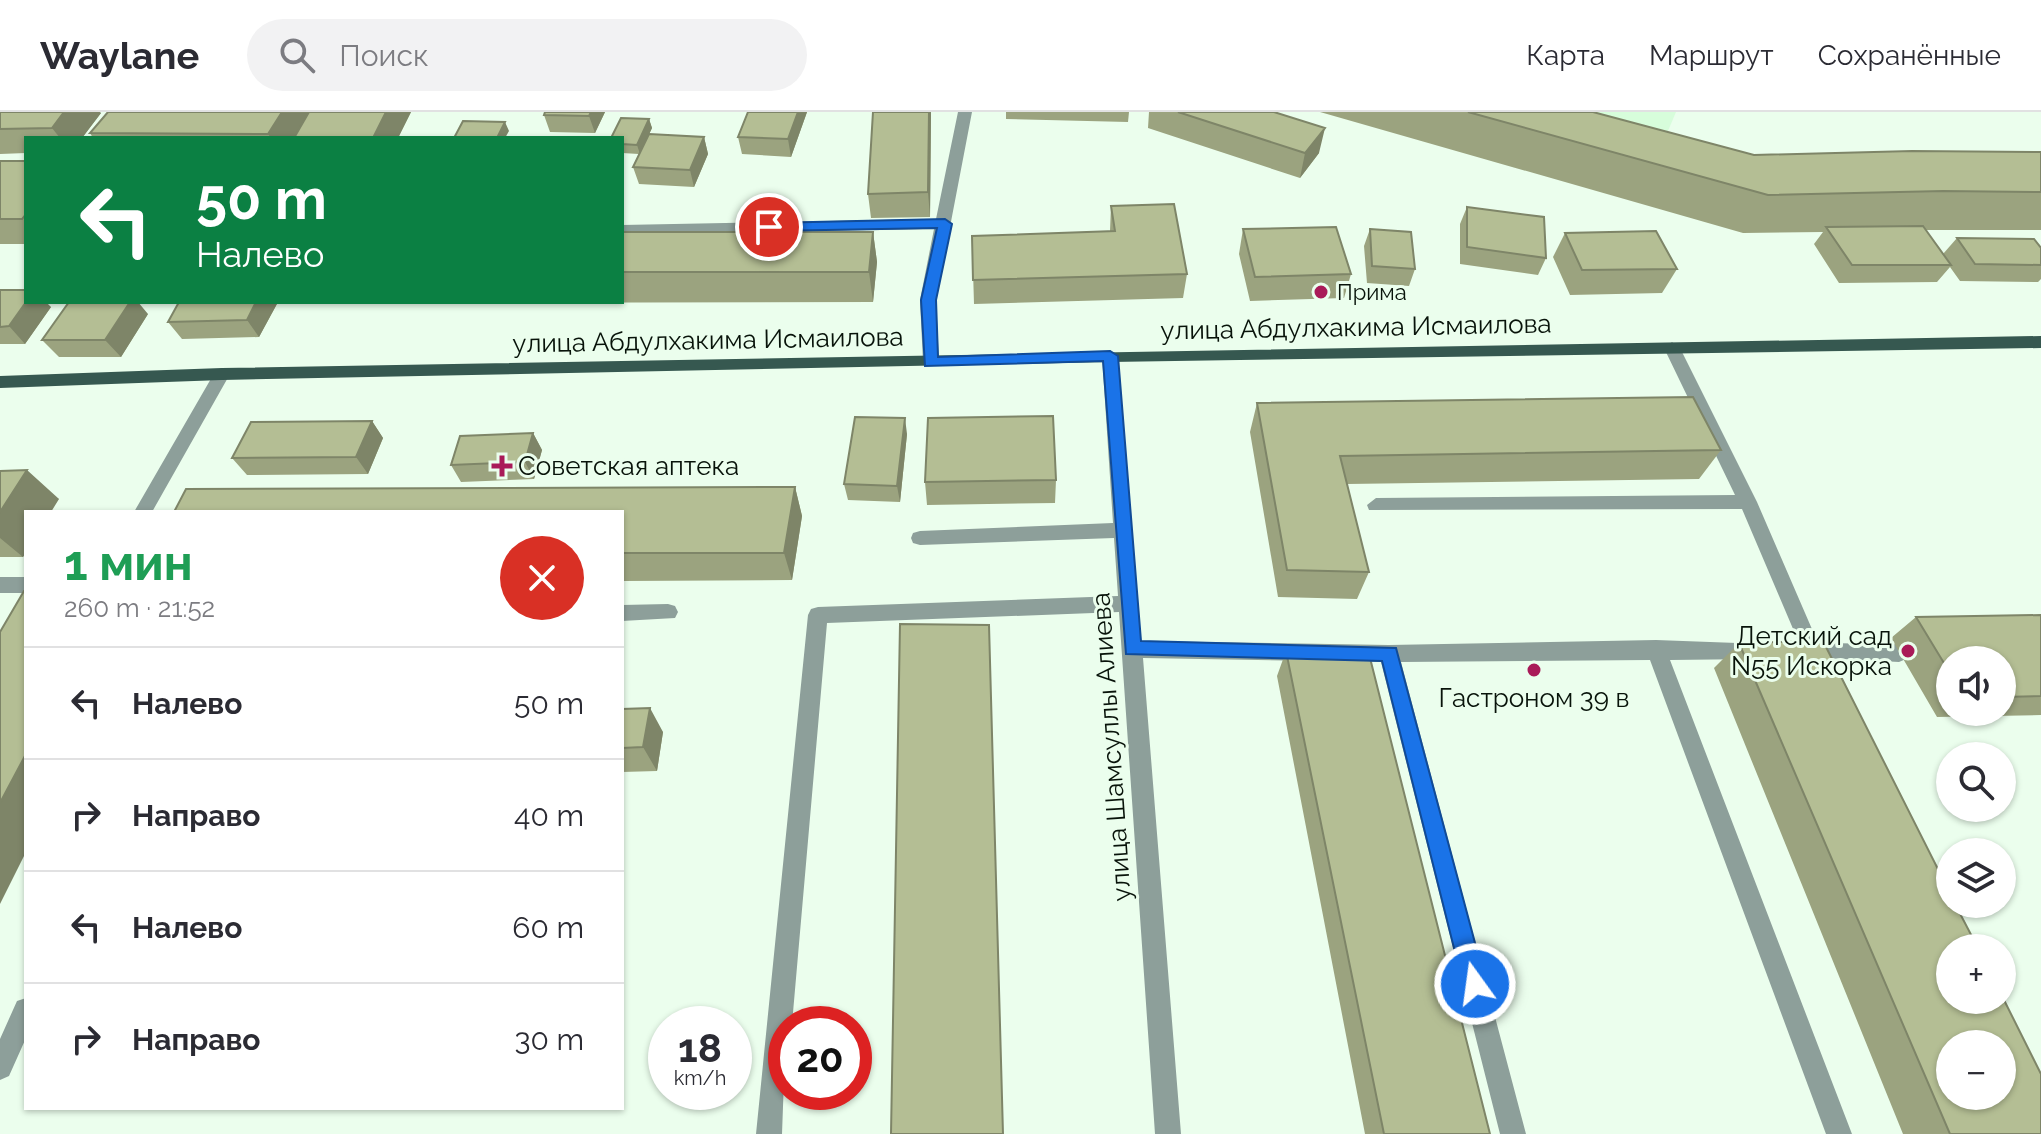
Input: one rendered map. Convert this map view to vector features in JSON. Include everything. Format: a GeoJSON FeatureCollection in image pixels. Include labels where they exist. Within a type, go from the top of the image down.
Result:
{"type":"FeatureCollection","features":[{"type":"Feature","properties":{"kind":"main road","name":"улица Абдулхакима Исмаилова"},"geometry":{"type":"LineString","coordinates":[[0,382],[222,374],[1110,356],[2032,342]]}},
{"type":"Feature","properties":{"kind":"street"},"geometry":{"type":"LineString","coordinates":[[931,362],[928,300],[965,112]]}},
{"type":"Feature","properties":{"kind":"street"},"geometry":{"type":"LineString","coordinates":[[624,230],[945,224]]}},
{"type":"Feature","properties":{"kind":"street"},"geometry":{"type":"LineString","coordinates":[[2032,342],[2041,349]]}},
{"type":"Feature","properties":{"kind":"street"},"geometry":{"type":"LineString","coordinates":[[1672,348],[1748,502],[1796,651]]}},
{"type":"Feature","properties":{"kind":"street","name":"улица Шамсуллы Алиева"},"geometry":{"type":"LineString","coordinates":[[1110,356],[1168,1134]]}},
{"type":"Feature","properties":{"kind":"street"},"geometry":{"type":"LineString","coordinates":[[144,510],[222,374]]}},
{"type":"Feature","properties":{"kind":"street"},"geometry":{"type":"LineString","coordinates":[[1376,505],[1748,502]]}},
{"type":"Feature","properties":{"kind":"street"},"geometry":{"type":"LineString","coordinates":[[920,538],[1123,530]]}},
{"type":"Feature","properties":{"kind":"street"},"geometry":{"type":"LineString","coordinates":[[0,585],[24,585]]}},
{"type":"Feature","properties":{"kind":"street"},"geometry":{"type":"LineString","coordinates":[[769,1134],[818,615],[1129,604]]}},
{"type":"Feature","properties":{"kind":"street"},"geometry":{"type":"LineString","coordinates":[[624,613],[668,612]]}},
{"type":"Feature","properties":{"kind":"street"},"geometry":{"type":"LineString","coordinates":[[1132,649],[1389,654],[1656,649],[1899,653]]}},
{"type":"Feature","properties":{"kind":"street"},"geometry":{"type":"LineString","coordinates":[[1656,649],[1839,1134]]}},
{"type":"Feature","properties":{"kind":"street"},"geometry":{"type":"LineString","coordinates":[[1389,654],[1513,1134]]}},
{"type":"Feature","properties":{"kind":"street"},"geometry":{"type":"LineString","coordinates":[[0,1067],[24,1014]]}},
{"type":"Feature","properties":{"kind":"shaded area"},"geometry":{"type":"Polygon","coordinates":[[[1570,112],[1676,112],[1665,138],[1570,112]]]}},
{"type":"Feature","properties":{"kind":"building"},"geometry":{"type":"Polygon","coordinates":[[[0,112],[64,112],[52,128],[0,129],[0,112]]]}},
{"type":"Feature","properties":{"kind":"building"},"geometry":{"type":"Polygon","coordinates":[[[108,112],[282,112],[268,134],[90,133],[108,112]]]}},
{"type":"Feature","properties":{"kind":"building"},"geometry":{"type":"Polygon","coordinates":[[[309,112],[386,112],[374,136],[295,136],[309,112]]]}},
{"type":"Feature","properties":{"kind":"building"},"geometry":{"type":"Polygon","coordinates":[[[545,112],[591,112],[589,116],[544,115],[545,112]]]}},
{"type":"Feature","properties":{"kind":"building"},"geometry":{"type":"Polygon","coordinates":[[[748,112],[798,112],[788,139],[738,137],[748,112]]]}},
{"type":"Feature","properties":{"kind":"building"},"geometry":{"type":"Polygon","coordinates":[[[873,112],[929,112],[928,192],[868,194],[873,112]]]}},
{"type":"Feature","properties":{"kind":"building"},"geometry":{"type":"Polygon","coordinates":[[[1178,112],[1274,112],[1325,128],[1305,153],[1178,112]]]}},
{"type":"Feature","properties":{"kind":"building"},"geometry":{"type":"Polygon","coordinates":[[[1468,112],[1593,112],[1754,155],[2041,152],[2041,192],[1768,195],[1468,112]]]}},
{"type":"Feature","properties":{"kind":"building"},"geometry":{"type":"Polygon","coordinates":[[[621,118],[649,119],[637,145],[624,144],[624,136],[612,136],[621,118]]]}},
{"type":"Feature","properties":{"kind":"building"},"geometry":{"type":"Polygon","coordinates":[[[463,121],[505,122],[498,136],[455,136],[463,121]]]}},
{"type":"Feature","properties":{"kind":"building"},"geometry":{"type":"Polygon","coordinates":[[[649,134],[704,137],[690,170],[633,167],[649,134]]]}},
{"type":"Feature","properties":{"kind":"building"},"geometry":{"type":"Polygon","coordinates":[[[0,161],[24,161],[24,216],[0,219],[0,161]]]}},
{"type":"Feature","properties":{"kind":"building"},"geometry":{"type":"Polygon","coordinates":[[[1174,204],[1187,274],[973,280],[972,236],[1115,231],[1111,206],[1174,204]]]}},
{"type":"Feature","properties":{"kind":"building"},"geometry":{"type":"Polygon","coordinates":[[[1467,207],[1544,217],[1546,258],[1467,247],[1467,207]]]}},
{"type":"Feature","properties":{"kind":"building"},"geometry":{"type":"Polygon","coordinates":[[[1923,226],[1951,265],[1852,265],[1826,227],[1923,226]]]}},
{"type":"Feature","properties":{"kind":"building"},"geometry":{"type":"Polygon","coordinates":[[[1336,227],[1351,274],[1255,277],[1243,229],[1336,227]]]}},
{"type":"Feature","properties":{"kind":"building"},"geometry":{"type":"Polygon","coordinates":[[[1370,229],[1411,232],[1415,269],[1372,266],[1370,229]]]}},
{"type":"Feature","properties":{"kind":"building"},"geometry":{"type":"Polygon","coordinates":[[[1656,231],[1677,269],[1582,270],[1565,233],[1656,231]]]}},
{"type":"Feature","properties":{"kind":"building"},"geometry":{"type":"Polygon","coordinates":[[[624,232],[873,232],[869,272],[624,272],[624,232]]]}},
{"type":"Feature","properties":{"kind":"building"},"geometry":{"type":"Polygon","coordinates":[[[1957,238],[2034,239],[2041,248],[2041,265],[1975,264],[1957,238]]]}},
{"type":"Feature","properties":{"kind":"building"},"geometry":{"type":"Polygon","coordinates":[[[0,290],[24,290],[25,304],[9,326],[0,327],[0,290]]]}},
{"type":"Feature","properties":{"kind":"building"},"geometry":{"type":"Polygon","coordinates":[[[68,304],[129,304],[105,340],[42,340],[68,304]]]}},
{"type":"Feature","properties":{"kind":"building"},"geometry":{"type":"Polygon","coordinates":[[[178,304],[255,304],[247,320],[168,322],[178,304]]]}},
{"type":"Feature","properties":{"kind":"building"},"geometry":{"type":"Polygon","coordinates":[[[1693,397],[1721,450],[1340,456],[1369,572],[1287,570],[1257,403],[1693,397]]]}},
{"type":"Feature","properties":{"kind":"building"},"geometry":{"type":"Polygon","coordinates":[[[1053,416],[1056,480],[925,482],[928,418],[1053,416]]]}},
{"type":"Feature","properties":{"kind":"building"},"geometry":{"type":"Polygon","coordinates":[[[855,417],[905,418],[897,486],[844,484],[855,417]]]}},
{"type":"Feature","properties":{"kind":"building"},"geometry":{"type":"Polygon","coordinates":[[[372,421],[356,457],[232,458],[251,422],[372,421]]]}},
{"type":"Feature","properties":{"kind":"building"},"geometry":{"type":"Polygon","coordinates":[[[533,433],[525,462],[451,465],[460,436],[533,433]]]}},
{"type":"Feature","properties":{"kind":"building"},"geometry":{"type":"Polygon","coordinates":[[[27,470],[0,512],[0,471],[27,470]]]}},
{"type":"Feature","properties":{"kind":"building"},"geometry":{"type":"Polygon","coordinates":[[[795,487],[784,553],[624,553],[624,510],[175,510],[186,489],[795,487]]]}},
{"type":"Feature","properties":{"kind":"building"},"geometry":{"type":"Polygon","coordinates":[[[24,591],[24,758],[0,803],[0,632],[24,591]]]}},
{"type":"Feature","properties":{"kind":"building"},"geometry":{"type":"Polygon","coordinates":[[[2041,615],[2041,696],[2016,697],[2016,646],[1936,646],[1936,650],[1916,617],[2041,615]]]}},
{"type":"Feature","properties":{"kind":"building"},"geometry":{"type":"Polygon","coordinates":[[[900,624],[989,625],[1003,1134],[891,1134],[900,624]]]}},
{"type":"Feature","properties":{"kind":"building"},"geometry":{"type":"Polygon","coordinates":[[[1823,641],[1936,865],[1936,918],[1962,918],[1971,934],[1936,934],[1936,1014],[2011,1014],[2041,1074],[2041,1134],[1950,1134],[1940,1110],[2016,1110],[2016,1030],[1936,1030],[1936,1101],[1739,643],[1823,641]]]}},
{"type":"Feature","properties":{"kind":"building"},"geometry":{"type":"Polygon","coordinates":[[[1368,650],[1490,1134],[1384,1134],[1286,651],[1368,650]]]}},
{"type":"Feature","properties":{"kind":"building"},"geometry":{"type":"Polygon","coordinates":[[[650,708],[643,747],[624,748],[624,709],[650,708]]]}},
{"type":"Feature","properties":{"kind":"place","name":"Прима"},"geometry":{"type":"Point","coordinates":[1321,292]}},
{"type":"Feature","properties":{"kind":"place","name":"Советская аптека"},"geometry":{"type":"Point","coordinates":[502,466]}},
{"type":"Feature","properties":{"kind":"place","name":"Детский сад N55 Искорка"},"geometry":{"type":"Point","coordinates":[1908,651]}},
{"type":"Feature","properties":{"kind":"place","name":"Гастроном 39 в"},"geometry":{"type":"Point","coordinates":[1534,670]}},
{"type":"Feature","properties":{"kind":"route"},"geometry":{"type":"LineString","coordinates":[[769,227],[945,224],[928,300],[931,362],[1110,356],[1132,649],[1389,654],[1475,984]]}}]}
